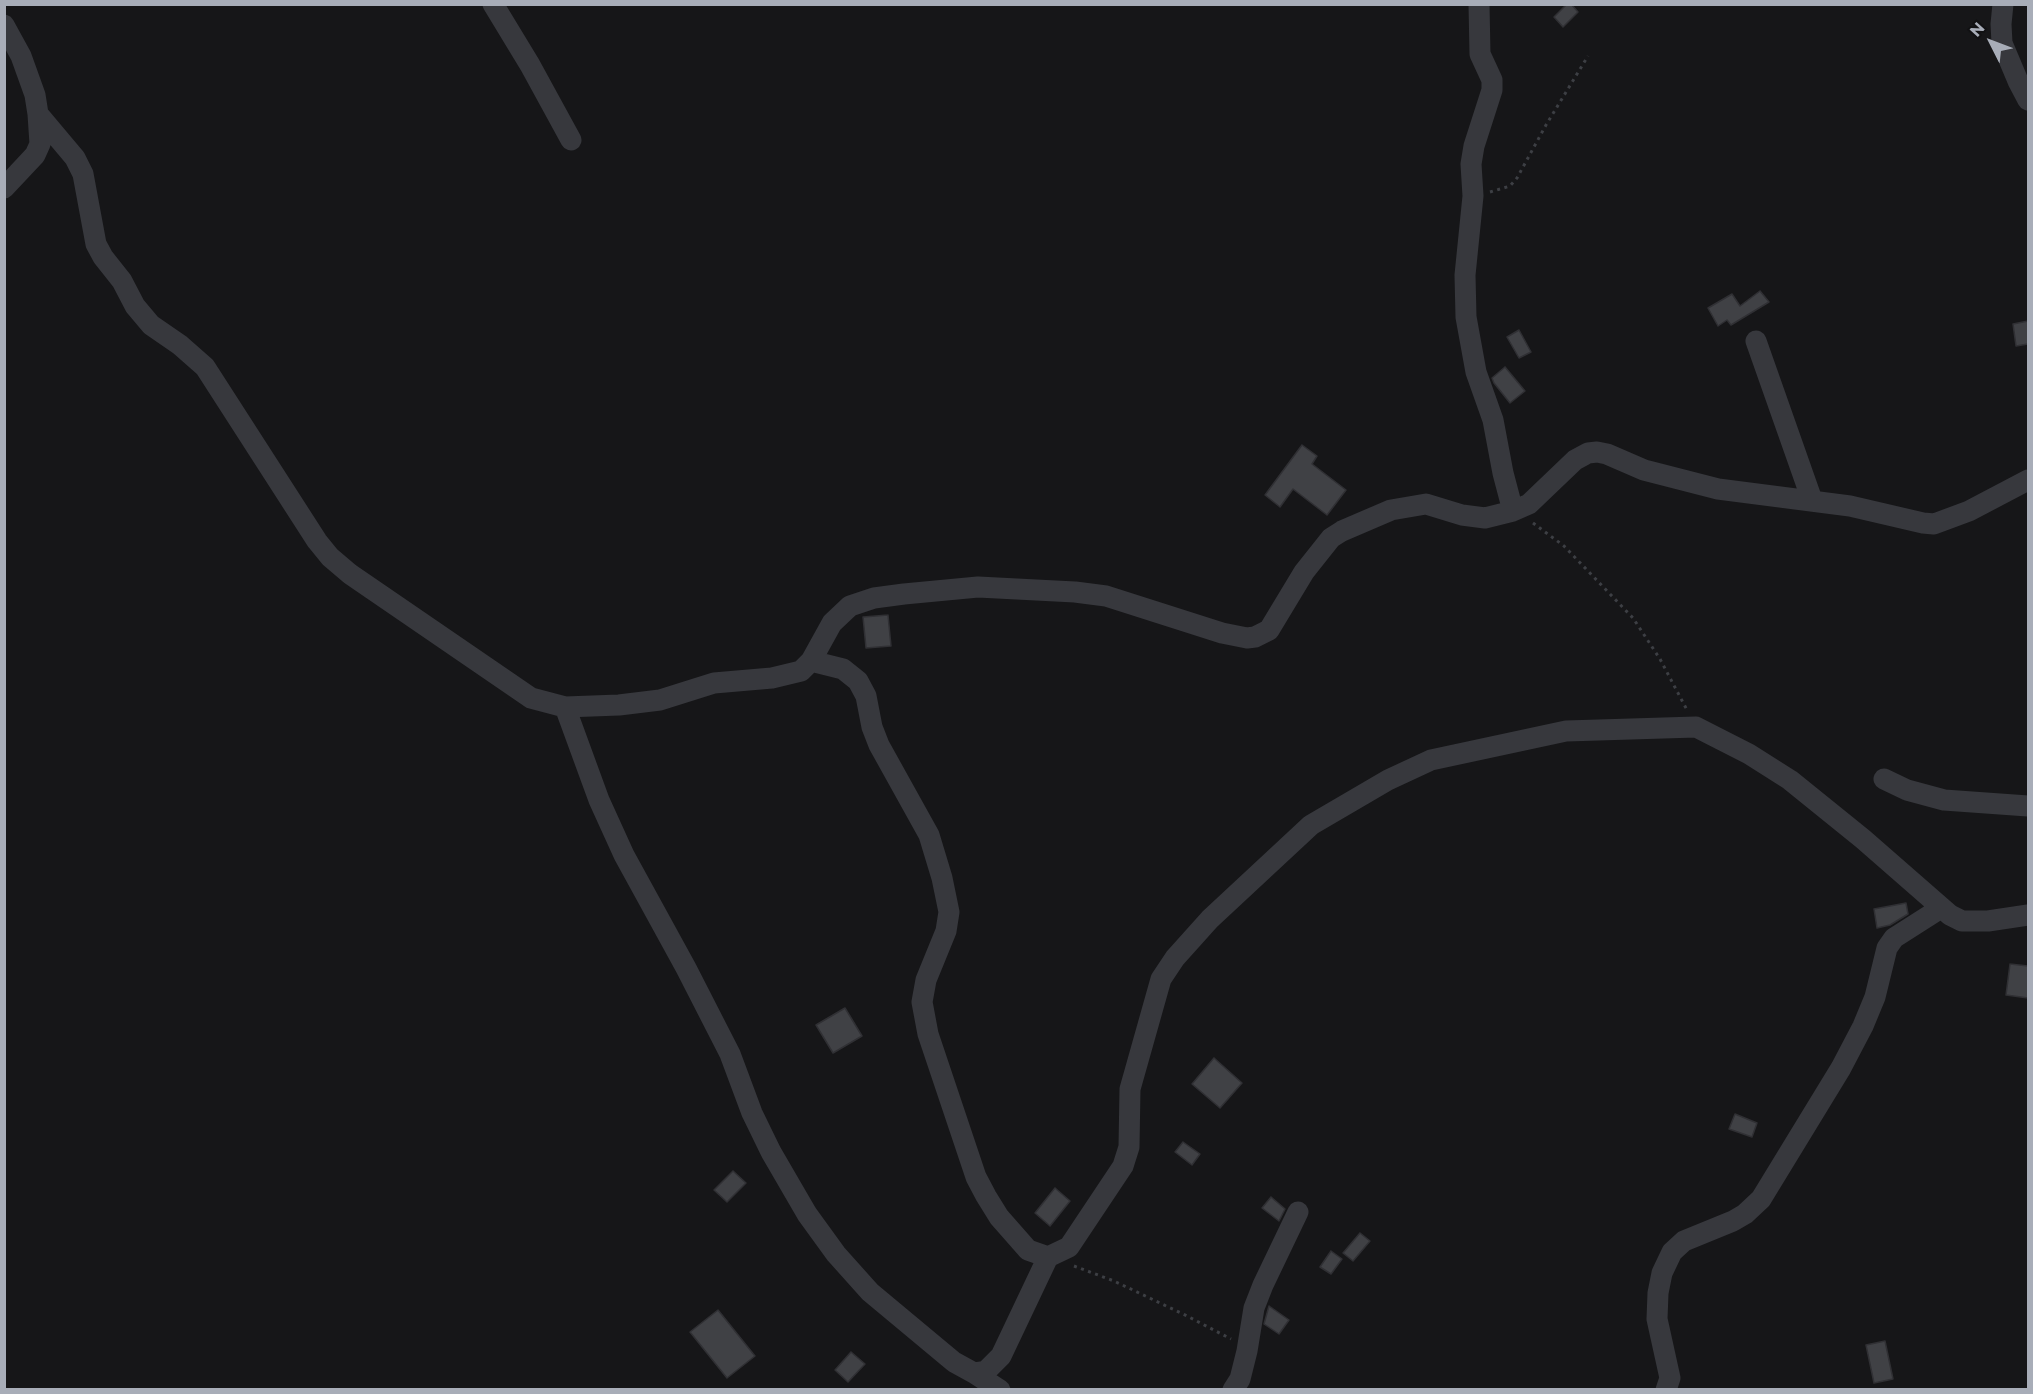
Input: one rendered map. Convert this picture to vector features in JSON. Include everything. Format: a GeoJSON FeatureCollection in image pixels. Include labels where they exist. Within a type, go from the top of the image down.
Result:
{"type":"FeatureCollection","features":[{"type":"Feature","properties":{"kind":"street"},"geometry":{"type":"LineString","coordinates":[[493,4],[571,140]]}},
{"type":"Feature","properties":{"kind":"street"},"geometry":{"type":"LineString","coordinates":[[1479,4],[1480,54],[1492,80],[1492,90],[1474,146],[1471,164],[1473,196],[1465,275],[1468,332],[1476,372],[1493,420],[1513,511]]}},
{"type":"Feature","properties":{"kind":"street"},"geometry":{"type":"LineString","coordinates":[[2003,4],[2002,43],[2028,100]]}},
{"type":"Feature","properties":{"kind":"street"},"geometry":{"type":"LineString","coordinates":[[4,25],[21,56],[34,95],[40,144],[35,155],[4,188]]}},
{"type":"Feature","properties":{"kind":"street"},"geometry":{"type":"LineString","coordinates":[[38,114],[70,152],[83,174],[96,243],[103,257],[122,281],[135,306],[151,325],[180,345],[205,367],[317,541],[330,557],[350,574],[531,698],[565,707],[619,705],[660,700],[714,683],[772,678],[801,671],[811,661],[832,623],[850,606],[874,597],[978,587],[1075,592],[1106,596],[1222,633],[1247,638],[1255,637],[1269,630],[1304,572],[1331,538],[1342,531],[1391,510],[1426,504],[1462,515],[1485,518],[1513,511],[1529,504],[1575,460],[1588,453],[1597,452],[1644,470],[1718,489],[1850,506],[1934,524],[1969,511],[2028,480]]}},
{"type":"Feature","properties":{"kind":"street"},"geometry":{"type":"LineString","coordinates":[[1756,341],[1812,500]]}},
{"type":"Feature","properties":{"kind":"street"},"geometry":{"type":"LineString","coordinates":[[811,661],[843,669],[858,681],[866,696],[872,727],[879,745],[929,835],[949,912],[946,931],[926,980],[922,1002],[928,1034],[976,1177],[986,1196],[999,1217],[1028,1250],[1048,1257]]}},
{"type":"Feature","properties":{"kind":"street"},"geometry":{"type":"LineString","coordinates":[[565,707],[599,800],[624,855],[707,1008],[730,1054],[757,1123],[807,1214],[836,1254],[870,1292],[954,1362],[1000,1389]]}},
{"type":"Feature","properties":{"kind":"street"},"geometry":{"type":"LineString","coordinates":[[974,1373],[986,1371],[1001,1356],[1048,1257],[1069,1247],[1123,1166],[1129,1148],[1130,1089],[1161,979],[1175,958],[1210,919],[1311,825],[1388,780],[1431,760],[1566,731],[1696,728],[1749,754],[1790,780],[1863,839],[1941,908],[1962,921],[1988,921],[2028,915]]}},
{"type":"Feature","properties":{"kind":"street"},"geometry":{"type":"LineString","coordinates":[[1884,779],[1907,790],[1944,800],[2028,806]]}},
{"type":"Feature","properties":{"kind":"street"},"geometry":{"type":"LineString","coordinates":[[1666,1389],[1670,1378],[1657,1319],[1658,1293],[1662,1273],[1672,1252],[1684,1241],[1745,1214],[1761,1199],[1841,1068],[1863,1026],[1875,997],[1887,948],[1894,938],[1941,908]]}},
{"type":"Feature","properties":{"kind":"street"},"geometry":{"type":"LineString","coordinates":[[1233,1389],[1240,1379],[1254,1308],[1298,1212]]}},
{"type":"Feature","properties":{"kind":"path"},"geometry":{"type":"LineString","coordinates":[[1473,196],[1498,191],[1510,186],[1517,178],[1588,56]]}},
{"type":"Feature","properties":{"kind":"path"},"geometry":{"type":"LineString","coordinates":[[1513,511],[1545,530],[1564,546],[1633,618],[1660,659],[1696,728]]}},
{"type":"Feature","properties":{"kind":"path"},"geometry":{"type":"LineString","coordinates":[[1048,1257],[1114,1281],[1225,1335],[1247,1351]]}},
{"type":"Feature","properties":{"kind":"building"},"geometry":{"type":"Polygon","coordinates":[[[1567,4],[1571,4],[1578,12],[1563,27],[1554,17],[1567,4]]]}},
{"type":"Feature","properties":{"kind":"building"},"geometry":{"type":"Polygon","coordinates":[[[1760,291],[1769,302],[1731,325],[1727,320],[1718,326],[1708,308],[1732,294],[1740,306],[1760,291]]]}},
{"type":"Feature","properties":{"kind":"building"},"geometry":{"type":"Polygon","coordinates":[[[2028,321],[2028,344],[2016,346],[2013,324],[2028,321]]]}},
{"type":"Feature","properties":{"kind":"building"},"geometry":{"type":"Polygon","coordinates":[[[1519,330],[1531,352],[1519,358],[1507,337],[1519,330]]]}},
{"type":"Feature","properties":{"kind":"building"},"geometry":{"type":"Polygon","coordinates":[[[1505,367],[1525,391],[1510,403],[1492,378],[1505,367]]]}},
{"type":"Feature","properties":{"kind":"building"},"geometry":{"type":"Polygon","coordinates":[[[1302,445],[1317,456],[1312,464],[1346,490],[1327,515],[1293,489],[1280,507],[1265,495],[1302,445]]]}},
{"type":"Feature","properties":{"kind":"building"},"geometry":{"type":"Polygon","coordinates":[[[888,615],[891,646],[866,648],[863,617],[888,615]]]}},
{"type":"Feature","properties":{"kind":"building"},"geometry":{"type":"Polygon","coordinates":[[[1906,903],[1908,914],[1890,925],[1877,928],[1874,909],[1906,903]]]}},
{"type":"Feature","properties":{"kind":"building"},"geometry":{"type":"Polygon","coordinates":[[[2010,964],[2028,966],[2028,998],[2006,995],[2010,964]]]}},
{"type":"Feature","properties":{"kind":"building"},"geometry":{"type":"Polygon","coordinates":[[[845,1008],[862,1036],[833,1053],[816,1025],[845,1008]]]}},
{"type":"Feature","properties":{"kind":"building"},"geometry":{"type":"Polygon","coordinates":[[[1214,1058],[1242,1083],[1220,1108],[1192,1084],[1214,1058]]]}},
{"type":"Feature","properties":{"kind":"building"},"geometry":{"type":"Polygon","coordinates":[[[1735,1114],[1757,1123],[1752,1137],[1729,1129],[1735,1114]]]}},
{"type":"Feature","properties":{"kind":"building"},"geometry":{"type":"Polygon","coordinates":[[[1183,1142],[1200,1154],[1192,1165],[1175,1152],[1183,1142]]]}},
{"type":"Feature","properties":{"kind":"building"},"geometry":{"type":"Polygon","coordinates":[[[733,1171],[746,1183],[727,1202],[714,1190],[733,1171]]]}},
{"type":"Feature","properties":{"kind":"building"},"geometry":{"type":"Polygon","coordinates":[[[1055,1188],[1070,1201],[1050,1226],[1035,1213],[1055,1188]]]}},
{"type":"Feature","properties":{"kind":"building"},"geometry":{"type":"Polygon","coordinates":[[[1271,1197],[1285,1209],[1279,1221],[1262,1208],[1271,1197]]]}},
{"type":"Feature","properties":{"kind":"building"},"geometry":{"type":"Polygon","coordinates":[[[1360,1233],[1370,1241],[1353,1261],[1343,1253],[1360,1233]]]}},
{"type":"Feature","properties":{"kind":"building"},"geometry":{"type":"Polygon","coordinates":[[[1331,1251],[1342,1259],[1331,1274],[1320,1267],[1331,1251]]]}},
{"type":"Feature","properties":{"kind":"building"},"geometry":{"type":"Polygon","coordinates":[[[1269,1306],[1289,1320],[1279,1334],[1264,1324],[1269,1306]]]}},
{"type":"Feature","properties":{"kind":"building"},"geometry":{"type":"Polygon","coordinates":[[[718,1310],[755,1356],[727,1378],[690,1332],[718,1310]]]}},
{"type":"Feature","properties":{"kind":"building"},"geometry":{"type":"Polygon","coordinates":[[[1885,1341],[1893,1379],[1874,1383],[1866,1345],[1885,1341]]]}},
{"type":"Feature","properties":{"kind":"building"},"geometry":{"type":"Polygon","coordinates":[[[851,1352],[865,1364],[848,1382],[835,1370],[851,1352]]]}}]}
